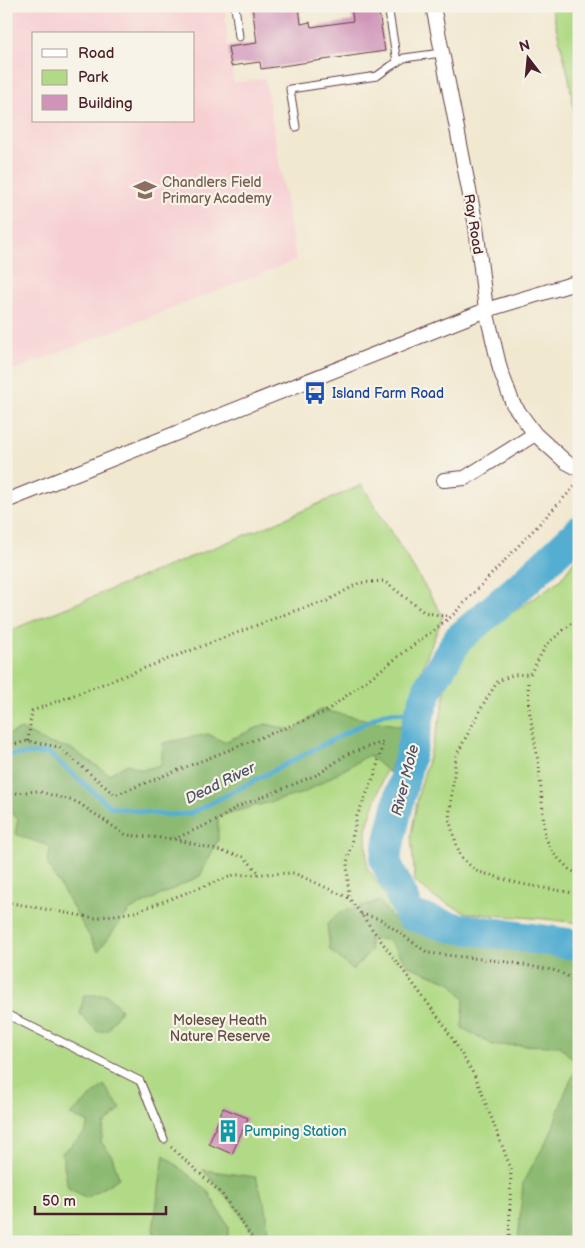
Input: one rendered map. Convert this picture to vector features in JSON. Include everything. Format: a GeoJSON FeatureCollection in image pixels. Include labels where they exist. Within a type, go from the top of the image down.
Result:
{"type":"FeatureCollection","features":[{"type":"Feature","properties":{"kind":"street","name":"Ray Road"},"geometry":{"type":"LineString","coordinates":[[433,6],[476,226],[486,310],[500,369],[513,404],[535,434],[566,462],[579,469]]}},
{"type":"Feature","properties":{"kind":"street"},"geometry":{"type":"LineString","coordinates":[[6,500],[486,310],[579,282]]}},
{"type":"Feature","properties":{"kind":"street"},"geometry":{"type":"LineString","coordinates":[[444,480],[464,478],[535,434]]}},
{"type":"Feature","properties":{"kind":"lane"},"geometry":{"type":"LineString","coordinates":[[234,6],[239,36]]}},
{"type":"Feature","properties":{"kind":"lane"},"geometry":{"type":"LineString","coordinates":[[388,6],[397,62]]}},
{"type":"Feature","properties":{"kind":"lane"},"geometry":{"type":"LineString","coordinates":[[296,127],[290,89],[377,76],[404,58],[442,53]]}},
{"type":"Feature","properties":{"kind":"lane"},"geometry":{"type":"LineString","coordinates":[[6,1014],[140,1082],[164,1139]]}},
{"type":"Feature","properties":{"kind":"path"},"geometry":{"type":"LineString","coordinates":[[6,746],[28,741],[59,747],[116,795],[324,712],[452,616],[579,482]]}},
{"type":"Feature","properties":{"kind":"path"},"geometry":{"type":"LineString","coordinates":[[28,741],[32,711],[285,615],[328,601],[359,583],[384,581],[424,612],[452,616]]}},
{"type":"Feature","properties":{"kind":"path"},"geometry":{"type":"LineString","coordinates":[[579,617],[547,644],[530,674],[513,675],[498,682],[485,701],[456,756],[449,819],[460,856],[476,871],[521,884],[579,894]]}},
{"type":"Feature","properties":{"kind":"path"},"geometry":{"type":"LineString","coordinates":[[528,683],[528,709],[539,766],[545,837],[554,854],[569,869],[579,875]]}},
{"type":"Feature","properties":{"kind":"path"},"geometry":{"type":"LineString","coordinates":[[174,839],[220,819],[235,808],[319,774],[347,754],[383,742],[375,774],[357,816],[346,863],[349,898]]}},
{"type":"Feature","properties":{"kind":"path"},"geometry":{"type":"LineString","coordinates":[[6,794],[37,791],[77,802],[126,835],[174,839],[244,857],[260,874]]}},
{"type":"Feature","properties":{"kind":"path"},"geometry":{"type":"LineString","coordinates":[[6,902],[94,918],[135,912],[234,875],[294,873],[349,898],[444,1025],[476,1078],[511,1169],[509,1242]]}},
{"type":"Feature","properties":{"kind":"path"},"geometry":{"type":"LineString","coordinates":[[361,914],[380,919],[428,953],[538,967],[557,971],[579,982]]}},
{"type":"Feature","properties":{"kind":"path"},"geometry":{"type":"LineString","coordinates":[[164,1139],[222,1194],[255,1242]]}},
{"type":"Feature","properties":{"kind":"shaded area","name":"Chandlers Field Primary Academy"},"geometry":{"type":"Polygon","coordinates":[[[6,6],[225,6],[228,47],[234,83],[265,78],[296,260],[6,373],[6,6]]]}},
{"type":"Feature","properties":{"kind":"green space"},"geometry":{"type":"Polygon","coordinates":[[[551,6],[579,6],[579,142],[569,78],[551,6]]]}},
{"type":"Feature","properties":{"kind":"green space","name":"Molesey Heath Nature Reserve"},"geometry":{"type":"Polygon","coordinates":[[[362,485],[443,616],[409,701],[366,829],[367,867],[402,918],[460,949],[579,978],[579,1242],[6,1242],[6,632],[270,525],[362,485]]]}},
{"type":"Feature","properties":{"kind":"green space"},"geometry":{"type":"Polygon","coordinates":[[[579,554],[579,923],[467,913],[435,898],[415,882],[411,835],[419,792],[441,715],[447,681],[460,654],[477,637],[560,580],[579,554]]]}},
{"type":"Feature","properties":{"kind":"green space"},"geometry":{"type":"Polygon","coordinates":[[[321,709],[405,727],[389,773],[369,755],[304,793],[218,816],[218,840],[200,876],[130,910],[98,951],[47,863],[51,847],[15,834],[18,819],[6,808],[6,736],[21,729],[48,743],[70,748],[109,774],[128,764],[142,770],[161,765],[163,743],[208,734],[224,742],[266,724],[294,731],[321,709]]]}},
{"type":"Feature","properties":{"kind":"green space"},"geometry":{"type":"Polygon","coordinates":[[[379,901],[395,921],[485,946],[579,954],[579,1242],[518,1242],[523,1182],[550,1135],[566,1090],[578,1065],[560,1046],[493,1045],[462,1028],[464,999],[452,983],[409,966],[388,940],[369,938],[371,950],[353,970],[330,950],[327,924],[340,912],[379,901]]]}},
{"type":"Feature","properties":{"kind":"green space"},"geometry":{"type":"Polygon","coordinates":[[[84,995],[107,995],[121,1009],[108,1030],[98,1032],[80,1014],[84,995]]]}},
{"type":"Feature","properties":{"kind":"green space"},"geometry":{"type":"Polygon","coordinates":[[[104,1085],[121,1109],[104,1125],[101,1142],[112,1156],[119,1178],[87,1198],[68,1188],[62,1153],[84,1134],[89,1123],[70,1115],[104,1085]]]}},
{"type":"Feature","properties":{"kind":"green space"},"geometry":{"type":"Polygon","coordinates":[[[164,1155],[207,1190],[228,1226],[228,1239],[220,1242],[156,1242],[153,1230],[164,1155]]]}},
{"type":"Feature","properties":{"kind":"green space"},"geometry":{"type":"Polygon","coordinates":[[[203,1170],[256,1177],[267,1213],[268,1234],[255,1236],[234,1205],[203,1170]]]}},
{"type":"Feature","properties":{"kind":"building"},"geometry":{"type":"Polygon","coordinates":[[[252,6],[299,6],[301,24],[310,22],[311,27],[353,21],[351,6],[378,6],[385,51],[261,69],[260,62],[231,66],[228,47],[257,43],[252,6]]]}},
{"type":"Feature","properties":{"kind":"building","name":"Pumping Station"},"geometry":{"type":"Polygon","coordinates":[[[223,1108],[248,1118],[232,1154],[209,1144],[223,1108]]]}},
{"type":"Feature","properties":{"kind":"waterway","name":"River Mole"},"geometry":{"type":"LineString","coordinates":[[579,531],[526,581],[458,639],[429,687],[420,712],[385,860],[410,915],[451,927],[579,945]]}},
{"type":"Feature","properties":{"kind":"waterway","name":"Dead River"},"geometry":{"type":"LineString","coordinates":[[6,756],[48,753],[111,807],[163,815],[190,814],[384,713],[420,712]]}},
{"type":"Feature","properties":{"kind":"place","name":"Chandlers Field Primary Academy"},"geometry":{"type":"Point","coordinates":[145,190]}},
{"type":"Feature","properties":{"kind":"place","name":"Island Farm Road"},"geometry":{"type":"Point","coordinates":[315,393]}},
{"type":"Feature","properties":{"kind":"place","name":"Pumping Station"},"geometry":{"type":"Point","coordinates":[228,1131]}}]}
